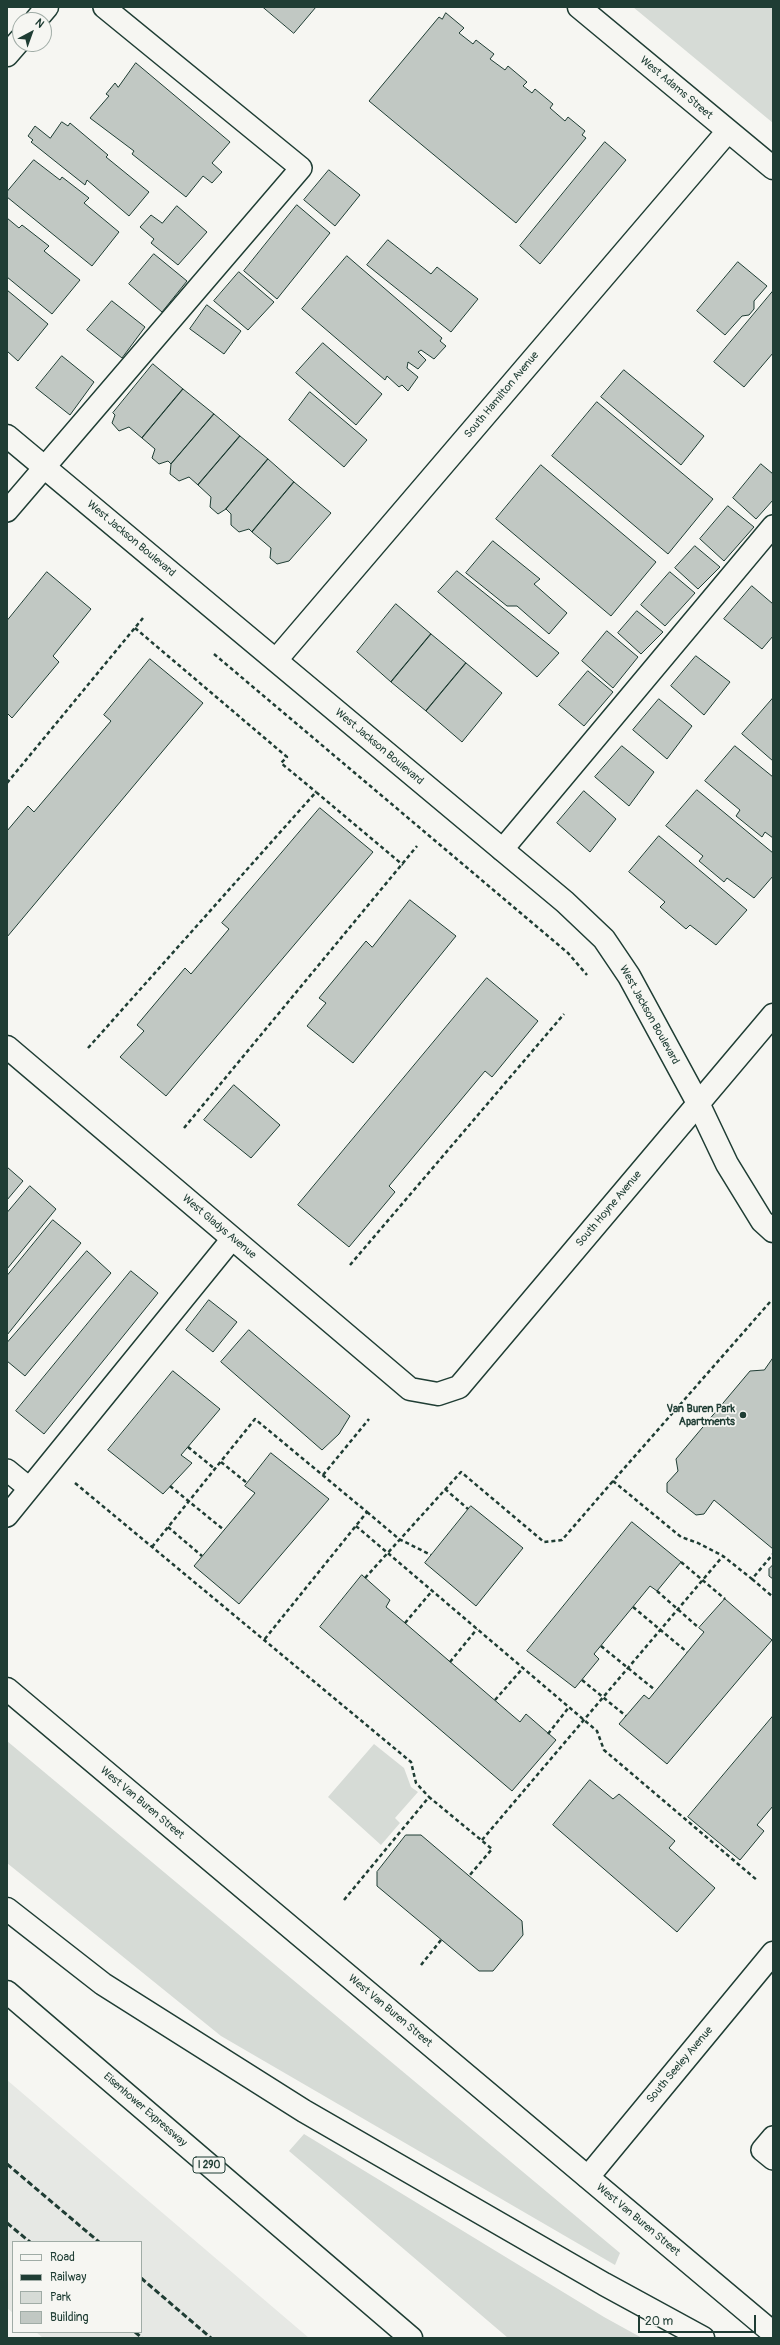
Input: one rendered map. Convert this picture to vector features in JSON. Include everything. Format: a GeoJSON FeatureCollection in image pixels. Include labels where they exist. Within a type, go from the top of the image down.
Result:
{"type":"FeatureCollection","features":[{"type":"Feature","properties":{"kind":"main road","name":"West Adams Street"},"geometry":{"type":"LineString","coordinates":[[579,7],[773,168]]}},
{"type":"Feature","properties":{"kind":"main road","name":"South Hamilton Avenue"},"geometry":{"type":"LineString","coordinates":[[276,660],[728,131]]}},
{"type":"Feature","properties":{"kind":"main road","name":"West Jackson Boulevard"},"geometry":{"type":"LineString","coordinates":[[7,436],[565,902],[604,939],[629,976],[698,1103],[727,1164],[762,1221],[773,1231]]}},
{"type":"Feature","properties":{"kind":"main road","name":"South Hoyne Avenue"},"geometry":{"type":"LineString","coordinates":[[438,1394],[459,1387],[773,1015]]}},
{"type":"Feature","properties":{"kind":"main road","name":"West Gladys Avenue"},"geometry":{"type":"LineString","coordinates":[[7,1047],[410,1389],[438,1394]]}},
{"type":"Feature","properties":{"kind":"main road","name":"West Van Buren Street"},"geometry":{"type":"LineString","coordinates":[[7,1689],[773,2333]]}},
{"type":"Feature","properties":{"kind":"main road"},"geometry":{"type":"LineString","coordinates":[[7,1909],[103,1984],[304,2111],[604,2284],[703,2338]]}},
{"type":"Feature","properties":{"kind":"main road","name":"South Seeley Avenue"},"geometry":{"type":"LineString","coordinates":[[588,2177],[773,1952]]}},
{"type":"Feature","properties":{"kind":"main road","name":"Eisenhower Expressway"},"geometry":{"type":"LineString","coordinates":[[7,1992],[411,2338]]}},
{"type":"Feature","properties":{"kind":"lane"},"geometry":{"type":"LineString","coordinates":[[7,511],[301,168],[104,7]]}},
{"type":"Feature","properties":{"kind":"lane"},"geometry":{"type":"LineString","coordinates":[[502,850],[773,526]]}},
{"type":"Feature","properties":{"kind":"lane"},"geometry":{"type":"LineString","coordinates":[[7,1516],[232,1239]]}},
{"type":"Feature","properties":{"kind":"lane"},"geometry":{"type":"LineString","coordinates":[[7,1470],[29,1488]]}},
{"type":"Feature","properties":{"kind":"lane"},"geometry":{"type":"LineString","coordinates":[[773,2137],[762,2150],[773,2159]]}},
{"type":"Feature","properties":{"kind":"path"},"geometry":{"type":"LineString","coordinates":[[7,783],[143,618]]}},
{"type":"Feature","properties":{"kind":"path"},"geometry":{"type":"LineString","coordinates":[[135,628],[287,756],[280,764],[316,792],[403,865]]}},
{"type":"Feature","properties":{"kind":"path"},"geometry":{"type":"LineString","coordinates":[[211,651],[568,953],[588,976]]}},
{"type":"Feature","properties":{"kind":"path"},"geometry":{"type":"LineString","coordinates":[[88,1048],[316,792]]}},
{"type":"Feature","properties":{"kind":"path"},"geometry":{"type":"LineString","coordinates":[[184,1128],[403,865],[417,846]]}},
{"type":"Feature","properties":{"kind":"path"},"geometry":{"type":"LineString","coordinates":[[350,1265],[564,1014]]}},
{"type":"Feature","properties":{"kind":"path"},"geometry":{"type":"LineString","coordinates":[[365,1578],[461,1472],[544,1542],[562,1540],[770,1302]]}},
{"type":"Feature","properties":{"kind":"path"},"geometry":{"type":"LineString","coordinates":[[152,1547],[255,1419],[399,1539],[431,1555]]}},
{"type":"Feature","properties":{"kind":"path"},"geometry":{"type":"LineString","coordinates":[[323,1475],[369,1419]]}},
{"type":"Feature","properties":{"kind":"path"},"geometry":{"type":"LineString","coordinates":[[188,1447],[215,1469]]}},
{"type":"Feature","properties":{"kind":"path"},"geometry":{"type":"LineString","coordinates":[[221,1462],[247,1483]]}},
{"type":"Feature","properties":{"kind":"path"},"geometry":{"type":"LineString","coordinates":[[613,1481],[681,1537],[698,1543],[723,1556],[773,1597]]}},
{"type":"Feature","properties":{"kind":"path"},"geometry":{"type":"LineString","coordinates":[[74,1482],[411,1762],[416,1783],[429,1797],[492,1849],[469,1876]]}},
{"type":"Feature","properties":{"kind":"path"},"geometry":{"type":"LineString","coordinates":[[170,1486],[224,1530]]}},
{"type":"Feature","properties":{"kind":"path"},"geometry":{"type":"LineString","coordinates":[[445,1489],[468,1509]]}},
{"type":"Feature","properties":{"kind":"path"},"geometry":{"type":"LineString","coordinates":[[264,1640],[367,1512]]}},
{"type":"Feature","properties":{"kind":"path"},"geometry":{"type":"LineString","coordinates":[[356,1526],[597,1731],[604,1750],[758,1881]]}},
{"type":"Feature","properties":{"kind":"path"},"geometry":{"type":"LineString","coordinates":[[168,1527],[202,1556]]}},
{"type":"Feature","properties":{"kind":"path"},"geometry":{"type":"LineString","coordinates":[[752,1579],[773,1554]]}},
{"type":"Feature","properties":{"kind":"path"},"geometry":{"type":"LineString","coordinates":[[482,1840],[723,1556]]}},
{"type":"Feature","properties":{"kind":"path"},"geometry":{"type":"LineString","coordinates":[[681,1562],[725,1599]]}},
{"type":"Feature","properties":{"kind":"path"},"geometry":{"type":"LineString","coordinates":[[405,1623],[432,1591]]}},
{"type":"Feature","properties":{"kind":"path"},"geometry":{"type":"LineString","coordinates":[[657,1591],[699,1628]]}},
{"type":"Feature","properties":{"kind":"path"},"geometry":{"type":"LineString","coordinates":[[633,1607],[687,1652]]}},
{"type":"Feature","properties":{"kind":"path"},"geometry":{"type":"LineString","coordinates":[[450,1662],[477,1629]]}},
{"type":"Feature","properties":{"kind":"path"},"geometry":{"type":"LineString","coordinates":[[601,1646],[656,1690]]}},
{"type":"Feature","properties":{"kind":"path"},"geometry":{"type":"LineString","coordinates":[[495,1700],[523,1668]]}},
{"type":"Feature","properties":{"kind":"path"},"geometry":{"type":"LineString","coordinates":[[582,1680],[626,1716]]}},
{"type":"Feature","properties":{"kind":"path"},"geometry":{"type":"LineString","coordinates":[[548,1734],[569,1707]]}},
{"type":"Feature","properties":{"kind":"path"},"geometry":{"type":"LineString","coordinates":[[344,1900],[429,1797]]}},
{"type":"Feature","properties":{"kind":"path"},"geometry":{"type":"LineString","coordinates":[[421,1964],[441,1940]]}},
{"type":"Feature","properties":{"kind":"shaded area"},"geometry":{"type":"Polygon","coordinates":[[[7,2080],[309,2338],[43,2338],[37,2333],[142,2333],[142,2241],[12,2241],[12,2312],[7,2308],[7,2080]]]}},
{"type":"Feature","properties":{"kind":"green space"},"geometry":{"type":"Polygon","coordinates":[[[633,7],[773,7],[773,123],[633,7]]]}},
{"type":"Feature","properties":{"kind":"green space"},"geometry":{"type":"Polygon","coordinates":[[[7,1741],[620,2253],[615,2265],[221,2036],[7,1863],[7,1741]]]}},
{"type":"Feature","properties":{"kind":"green space"},"geometry":{"type":"Polygon","coordinates":[[[374,1744],[404,1768],[411,1787],[418,1792],[395,1818],[400,1823],[381,1845],[328,1797],[374,1744]]]}},
{"type":"Feature","properties":{"kind":"green space"},"geometry":{"type":"Polygon","coordinates":[[[304,2134],[604,2317],[642,2338],[508,2338],[289,2151],[304,2134]]]}},
{"type":"Feature","properties":{"kind":"building"},"geometry":{"type":"Polygon","coordinates":[[[263,7],[316,7],[294,33],[263,7]]]}},
{"type":"Feature","properties":{"kind":"building"},"geometry":{"type":"Polygon","coordinates":[[[446,13],[464,28],[459,33],[473,44],[476,40],[494,54],[490,59],[505,70],[508,66],[527,82],[523,86],[532,93],[535,89],[553,104],[550,108],[565,121],[568,117],[585,131],[582,135],[586,138],[516,223],[369,101],[439,17],[442,19],[446,13]]]}},
{"type":"Feature","properties":{"kind":"building"},"geometry":{"type":"Polygon","coordinates":[[[136,63],[230,142],[212,163],[222,172],[212,183],[203,176],[186,197],[132,154],[134,151],[90,118],[109,96],[106,94],[115,83],[118,87],[136,63]]]}},
{"type":"Feature","properties":{"kind":"building"},"geometry":{"type":"Polygon","coordinates":[[[62,122],[68,126],[70,123],[108,155],[106,157],[149,192],[129,216],[87,180],[85,185],[31,142],[33,140],[28,136],[35,126],[50,138],[62,122]]]}},
{"type":"Feature","properties":{"kind":"building"},"geometry":{"type":"Polygon","coordinates":[[[605,142],[626,160],[540,264],[520,246],[605,142]]]}},
{"type":"Feature","properties":{"kind":"building"},"geometry":{"type":"Polygon","coordinates":[[[34,160],[60,180],[62,177],[89,198],[84,203],[119,232],[92,266],[7,197],[7,192],[34,160]]]}},
{"type":"Feature","properties":{"kind":"building"},"geometry":{"type":"Polygon","coordinates":[[[329,170],[360,195],[335,226],[304,200],[329,170]]]}},
{"type":"Feature","properties":{"kind":"building"},"geometry":{"type":"Polygon","coordinates":[[[297,205],[330,233],[277,299],[244,271],[297,205]]]}},
{"type":"Feature","properties":{"kind":"building"},"geometry":{"type":"Polygon","coordinates":[[[177,206],[207,232],[178,265],[151,243],[154,239],[140,227],[151,215],[162,223],[177,206]]]}},
{"type":"Feature","properties":{"kind":"building"},"geometry":{"type":"Polygon","coordinates":[[[7,218],[19,228],[22,225],[49,246],[44,251],[80,280],[52,314],[7,277],[7,218]]]}},
{"type":"Feature","properties":{"kind":"building"},"geometry":{"type":"Polygon","coordinates":[[[388,240],[431,274],[437,267],[478,299],[451,332],[367,265],[388,240]]]}},
{"type":"Feature","properties":{"kind":"building"},"geometry":{"type":"Polygon","coordinates":[[[154,254],[187,281],[162,312],[129,284],[154,254]]]}},
{"type":"Feature","properties":{"kind":"building"},"geometry":{"type":"Polygon","coordinates":[[[347,256],[442,338],[440,341],[446,346],[434,359],[421,350],[418,352],[426,360],[418,369],[408,362],[407,368],[418,377],[408,391],[402,385],[399,387],[387,376],[385,380],[302,309],[347,256]]]}},
{"type":"Feature","properties":{"kind":"building"},"geometry":{"type":"Polygon","coordinates":[[[738,262],[767,286],[754,301],[754,309],[749,315],[742,316],[725,335],[697,311],[738,262]]]}},
{"type":"Feature","properties":{"kind":"building"},"geometry":{"type":"Polygon","coordinates":[[[239,272],[274,302],[248,330],[214,301],[239,272]]]}},
{"type":"Feature","properties":{"kind":"building"},"geometry":{"type":"Polygon","coordinates":[[[7,290],[48,324],[18,361],[7,351],[7,290]]]}},
{"type":"Feature","properties":{"kind":"building"},"geometry":{"type":"Polygon","coordinates":[[[773,291],[773,353],[744,387],[714,362],[773,291]]]}},
{"type":"Feature","properties":{"kind":"building"},"geometry":{"type":"Polygon","coordinates":[[[112,301],[145,327],[122,358],[87,330],[112,301]]]}},
{"type":"Feature","properties":{"kind":"building"},"geometry":{"type":"Polygon","coordinates":[[[207,305],[241,331],[224,354],[190,329],[207,305]]]}},
{"type":"Feature","properties":{"kind":"building"},"geometry":{"type":"Polygon","coordinates":[[[323,343],[382,394],[356,425],[296,373],[323,343]]]}},
{"type":"Feature","properties":{"kind":"building"},"geometry":{"type":"Polygon","coordinates":[[[62,356],[94,382],[70,415],[36,388],[62,356]]]}},
{"type":"Feature","properties":{"kind":"building"},"geometry":{"type":"Polygon","coordinates":[[[153,364],[183,389],[142,438],[129,427],[119,431],[112,423],[115,415],[113,413],[153,364]]]}},
{"type":"Feature","properties":{"kind":"building"},"geometry":{"type":"Polygon","coordinates":[[[624,370],[704,436],[681,465],[601,397],[624,370]]]}},
{"type":"Feature","properties":{"kind":"building"},"geometry":{"type":"Polygon","coordinates":[[[183,389],[214,414],[171,464],[168,461],[159,464],[152,458],[155,449],[142,438],[183,389]]]}},
{"type":"Feature","properties":{"kind":"building"},"geometry":{"type":"Polygon","coordinates":[[[310,392],[367,440],[344,467],[289,420],[310,392]]]}},
{"type":"Feature","properties":{"kind":"building"},"geometry":{"type":"Polygon","coordinates":[[[597,402],[713,499],[668,554],[552,456],[597,402]]]}},
{"type":"Feature","properties":{"kind":"building"},"geometry":{"type":"Polygon","coordinates":[[[214,414],[240,436],[198,485],[189,477],[179,481],[170,474],[171,464],[214,414]]]}},
{"type":"Feature","properties":{"kind":"building"},"geometry":{"type":"Polygon","coordinates":[[[240,436],[268,459],[226,509],[218,514],[210,507],[211,497],[198,485],[240,436]]]}},
{"type":"Feature","properties":{"kind":"building"},"geometry":{"type":"Polygon","coordinates":[[[268,459],[294,482],[252,532],[249,529],[239,532],[231,525],[231,514],[226,509],[268,459]]]}},
{"type":"Feature","properties":{"kind":"building"},"geometry":{"type":"Polygon","coordinates":[[[761,464],[773,474],[773,500],[756,519],[733,498],[761,464]]]}},
{"type":"Feature","properties":{"kind":"building"},"geometry":{"type":"Polygon","coordinates":[[[541,465],[656,562],[611,616],[496,519],[541,465]]]}},
{"type":"Feature","properties":{"kind":"building"},"geometry":{"type":"Polygon","coordinates":[[[294,482],[331,513],[289,561],[277,564],[270,558],[271,548],[252,532],[294,482]]]}},
{"type":"Feature","properties":{"kind":"building"},"geometry":{"type":"Polygon","coordinates":[[[728,506],[754,527],[724,561],[700,539],[728,506]]]}},
{"type":"Feature","properties":{"kind":"building"},"geometry":{"type":"Polygon","coordinates":[[[493,541],[540,579],[534,584],[567,613],[549,634],[517,606],[507,606],[466,573],[493,541]]]}},
{"type":"Feature","properties":{"kind":"building"},"geometry":{"type":"Polygon","coordinates":[[[695,546],[720,567],[698,589],[675,568],[695,546]]]}},
{"type":"Feature","properties":{"kind":"building"},"geometry":{"type":"Polygon","coordinates":[[[457,571],[559,653],[537,677],[438,592],[457,571]]]}},
{"type":"Feature","properties":{"kind":"building"},"geometry":{"type":"Polygon","coordinates":[[[47,572],[91,609],[53,656],[59,662],[12,718],[7,713],[7,621],[47,572]]]}},
{"type":"Feature","properties":{"kind":"building"},"geometry":{"type":"Polygon","coordinates":[[[670,572],[695,593],[665,626],[641,605],[670,572]]]}},
{"type":"Feature","properties":{"kind":"building"},"geometry":{"type":"Polygon","coordinates":[[[752,586],[773,604],[773,636],[762,649],[724,619],[752,586]]]}},
{"type":"Feature","properties":{"kind":"building"},"geometry":{"type":"Polygon","coordinates":[[[396,604],[431,634],[391,682],[357,652],[396,604]]]}},
{"type":"Feature","properties":{"kind":"building"},"geometry":{"type":"Polygon","coordinates":[[[637,611],[663,632],[641,654],[618,633],[637,611]]]}},
{"type":"Feature","properties":{"kind":"building"},"geometry":{"type":"Polygon","coordinates":[[[607,631],[638,657],[613,688],[582,661],[607,631]]]}},
{"type":"Feature","properties":{"kind":"building"},"geometry":{"type":"Polygon","coordinates":[[[431,634],[466,663],[426,711],[391,682],[431,634]]]}},
{"type":"Feature","properties":{"kind":"building"},"geometry":{"type":"Polygon","coordinates":[[[696,656],[730,682],[704,715],[671,686],[696,656]]]}},
{"type":"Feature","properties":{"kind":"building"},"geometry":{"type":"Polygon","coordinates":[[[150,659],[203,703],[7,937],[7,831],[28,806],[34,812],[111,721],[104,715],[150,659]]]}},
{"type":"Feature","properties":{"kind":"building"},"geometry":{"type":"Polygon","coordinates":[[[466,663],[502,693],[462,742],[426,711],[466,663]]]}},
{"type":"Feature","properties":{"kind":"building"},"geometry":{"type":"Polygon","coordinates":[[[588,671],[613,692],[584,726],[559,705],[588,671]]]}},
{"type":"Feature","properties":{"kind":"building"},"geometry":{"type":"Polygon","coordinates":[[[773,698],[773,761],[742,734],[773,698]]]}},
{"type":"Feature","properties":{"kind":"building"},"geometry":{"type":"Polygon","coordinates":[[[659,699],[692,726],[667,759],[633,730],[659,699]]]}},
{"type":"Feature","properties":{"kind":"building"},"geometry":{"type":"Polygon","coordinates":[[[622,746],[654,772],[629,806],[595,777],[622,746]]]}},
{"type":"Feature","properties":{"kind":"building"},"geometry":{"type":"Polygon","coordinates":[[[735,746],[773,777],[773,838],[765,832],[762,837],[736,816],[740,810],[705,781],[735,746]]]}},
{"type":"Feature","properties":{"kind":"building"},"geometry":{"type":"Polygon","coordinates":[[[697,790],[773,853],[773,876],[754,898],[727,878],[724,882],[699,861],[703,856],[666,826],[697,790]]]}},
{"type":"Feature","properties":{"kind":"building"},"geometry":{"type":"Polygon","coordinates":[[[584,791],[616,819],[590,852],[557,823],[584,791]]]}},
{"type":"Feature","properties":{"kind":"building"},"geometry":{"type":"Polygon","coordinates":[[[320,808],[373,852],[166,1096],[120,1057],[144,1031],[137,1025],[185,968],[191,974],[229,929],[222,923],[320,808]]]}},
{"type":"Feature","properties":{"kind":"building"},"geometry":{"type":"Polygon","coordinates":[[[659,836],[747,910],[716,945],[690,925],[686,929],[660,907],[665,902],[629,872],[659,836]]]}},
{"type":"Feature","properties":{"kind":"building"},"geometry":{"type":"Polygon","coordinates":[[[410,900],[456,936],[353,1063],[307,1026],[326,1003],[319,998],[366,941],[372,947],[410,900]]]}},
{"type":"Feature","properties":{"kind":"building"},"geometry":{"type":"Polygon","coordinates":[[[487,978],[538,1021],[492,1077],[485,1071],[389,1186],[395,1192],[349,1247],[298,1205],[487,978]]]}},
{"type":"Feature","properties":{"kind":"building"},"geometry":{"type":"Polygon","coordinates":[[[234,1085],[280,1125],[251,1158],[204,1120],[234,1085]]]}},
{"type":"Feature","properties":{"kind":"building"},"geometry":{"type":"Polygon","coordinates":[[[7,1167],[23,1181],[7,1200],[7,1167]]]}},
{"type":"Feature","properties":{"kind":"building"},"geometry":{"type":"Polygon","coordinates":[[[30,1186],[56,1209],[7,1269],[7,1213],[30,1186]]]}},
{"type":"Feature","properties":{"kind":"building"},"geometry":{"type":"Polygon","coordinates":[[[53,1220],[81,1243],[7,1335],[7,1276],[53,1220]]]}},
{"type":"Feature","properties":{"kind":"building"},"geometry":{"type":"Polygon","coordinates":[[[87,1251],[111,1273],[25,1376],[7,1361],[7,1343],[87,1251]]]}},
{"type":"Feature","properties":{"kind":"building"},"geometry":{"type":"Polygon","coordinates":[[[131,1271],[158,1293],[44,1434],[16,1411],[131,1271]]]}},
{"type":"Feature","properties":{"kind":"building"},"geometry":{"type":"Polygon","coordinates":[[[209,1300],[237,1322],[213,1352],[186,1330],[209,1300]]]}},
{"type":"Feature","properties":{"kind":"building"},"geometry":{"type":"Polygon","coordinates":[[[249,1330],[350,1416],[339,1434],[322,1450],[221,1362],[249,1330]]]}},
{"type":"Feature","properties":{"kind":"building","name":"Van Buren Park Apartments"},"geometry":{"type":"Polygon","coordinates":[[[773,1358],[773,1549],[714,1500],[704,1514],[696,1515],[667,1492],[667,1483],[678,1471],[676,1459],[750,1371],[764,1370],[773,1358]]]}},
{"type":"Feature","properties":{"kind":"building"},"geometry":{"type":"Polygon","coordinates":[[[173,1371],[220,1409],[181,1455],[192,1463],[163,1494],[108,1450],[173,1371]]]}},
{"type":"Feature","properties":{"kind":"building"},"geometry":{"type":"Polygon","coordinates":[[[271,1453],[329,1499],[239,1604],[194,1566],[255,1493],[245,1486],[271,1453]]]}},
{"type":"Feature","properties":{"kind":"building"},"geometry":{"type":"Polygon","coordinates":[[[471,1506],[523,1548],[476,1606],[425,1563],[471,1506]]]}},
{"type":"Feature","properties":{"kind":"building"},"geometry":{"type":"Polygon","coordinates":[[[632,1522],[681,1562],[657,1591],[650,1586],[594,1654],[599,1659],[575,1688],[527,1651],[632,1522]]]}},
{"type":"Feature","properties":{"kind":"building"},"geometry":{"type":"Polygon","coordinates":[[[773,1565],[773,1579],[769,1576],[769,1569],[773,1565]]]}},
{"type":"Feature","properties":{"kind":"building"},"geometry":{"type":"Polygon","coordinates":[[[362,1575],[390,1600],[386,1607],[520,1722],[526,1714],[556,1740],[512,1791],[320,1627],[362,1575]]]}},
{"type":"Feature","properties":{"kind":"building"},"geometry":{"type":"Polygon","coordinates":[[[725,1599],[772,1640],[667,1764],[619,1724],[644,1695],[649,1699],[704,1632],[699,1628],[725,1599]]]}},
{"type":"Feature","properties":{"kind":"building"},"geometry":{"type":"Polygon","coordinates":[[[773,1716],[773,1806],[757,1825],[764,1831],[740,1860],[688,1817],[773,1716]]]}},
{"type":"Feature","properties":{"kind":"building"},"geometry":{"type":"Polygon","coordinates":[[[590,1780],[613,1799],[619,1794],[675,1841],[669,1848],[715,1888],[677,1932],[553,1825],[590,1780]]]}},
{"type":"Feature","properties":{"kind":"building"},"geometry":{"type":"Polygon","coordinates":[[[406,1835],[421,1835],[522,1921],[523,1935],[493,1971],[479,1971],[377,1886],[377,1872],[406,1835]]]}},
{"type":"Feature","properties":{"kind":"railway"},"geometry":{"type":"LineString","coordinates":[[7,2164],[98,2241]]}},
{"type":"Feature","properties":{"kind":"railway"},"geometry":{"type":"LineString","coordinates":[[7,2223],[29,2241]]}},
{"type":"Feature","properties":{"kind":"railway"},"geometry":{"type":"LineString","coordinates":[[142,2279],[211,2338]]}},
{"type":"Feature","properties":{"kind":"railway"},"geometry":{"type":"LineString","coordinates":[[136,2333],[142,2338]]}},
{"type":"Feature","properties":{"kind":"place","name":"Van Buren Park Apartments"},"geometry":{"type":"Point","coordinates":[743,1415]}}]}
